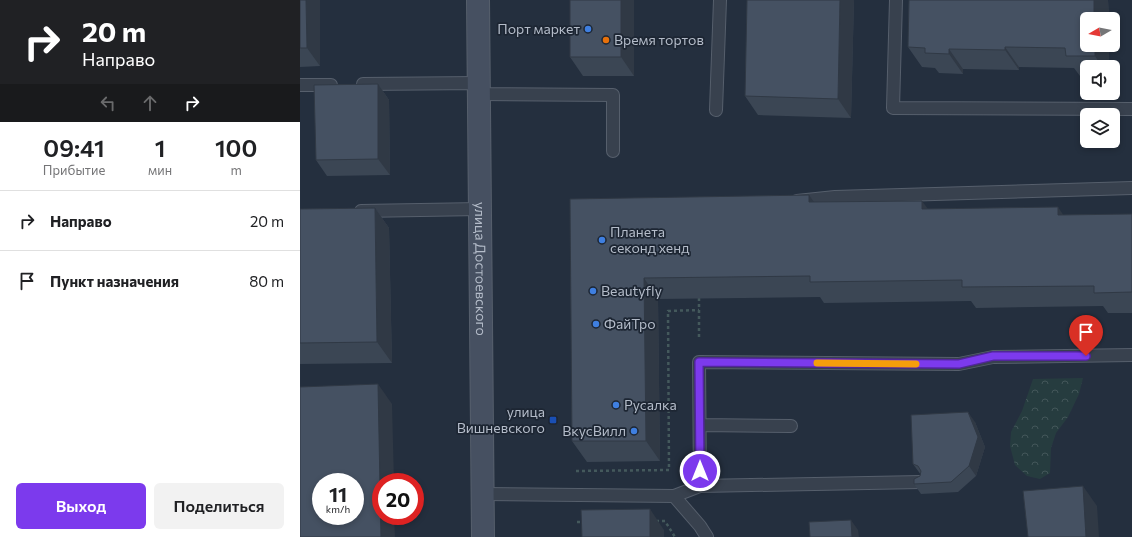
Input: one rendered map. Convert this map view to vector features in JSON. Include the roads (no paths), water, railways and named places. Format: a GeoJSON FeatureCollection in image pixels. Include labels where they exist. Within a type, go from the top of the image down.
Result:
{"type":"FeatureCollection","features":[{"type":"Feature","properties":{"kind":"main road","name":"улица Достоевского"},"geometry":{"type":"LineString","coordinates":[[478,0],[483,537]]}},
{"type":"Feature","properties":{"kind":"lane"},"geometry":{"type":"LineString","coordinates":[[716,110],[720,0]]}},
{"type":"Feature","properties":{"kind":"lane"},"geometry":{"type":"LineString","coordinates":[[896,0],[892,108],[1132,109]]}},
{"type":"Feature","properties":{"kind":"lane"},"geometry":{"type":"LineString","coordinates":[[300,85],[479,88],[613,95],[613,151]]}},
{"type":"Feature","properties":{"kind":"lane"},"geometry":{"type":"LineString","coordinates":[[782,201],[835,197],[1132,188]]}},
{"type":"Feature","properties":{"kind":"lane"},"geometry":{"type":"LineString","coordinates":[[352,211],[480,209]]}},
{"type":"Feature","properties":{"kind":"lane"},"geometry":{"type":"LineString","coordinates":[[700,486],[699,362],[959,364],[993,356],[1132,356]]}},
{"type":"Feature","properties":{"kind":"lane"},"geometry":{"type":"LineString","coordinates":[[700,425],[792,426]]}},
{"type":"Feature","properties":{"kind":"lane"},"geometry":{"type":"LineString","coordinates":[[482,494],[674,496],[700,486],[921,482]]}},
{"type":"Feature","properties":{"kind":"lane"},"geometry":{"type":"LineString","coordinates":[[674,496],[700,526],[707,537]]}},
{"type":"Feature","properties":{"kind":"place","name":"Порт маркет"},"geometry":{"type":"Point","coordinates":[588,29]}},
{"type":"Feature","properties":{"kind":"place","name":"Время тортов"},"geometry":{"type":"Point","coordinates":[606,40]}},
{"type":"Feature","properties":{"kind":"place","name":"Планета секонд хенд"},"geometry":{"type":"Point","coordinates":[602,240]}},
{"type":"Feature","properties":{"kind":"place","name":"Beautyfly"},"geometry":{"type":"Point","coordinates":[593,291]}},
{"type":"Feature","properties":{"kind":"place","name":"ФайТро"},"geometry":{"type":"Point","coordinates":[596,324]}},
{"type":"Feature","properties":{"kind":"place","name":"Русалка"},"geometry":{"type":"Point","coordinates":[616,405]}},
{"type":"Feature","properties":{"kind":"place","name":"улица Вишневского"},"geometry":{"type":"Point","coordinates":[553,420]}},
{"type":"Feature","properties":{"kind":"place","name":"ВкусВилл"},"geometry":{"type":"Point","coordinates":[634,431]}}]}
